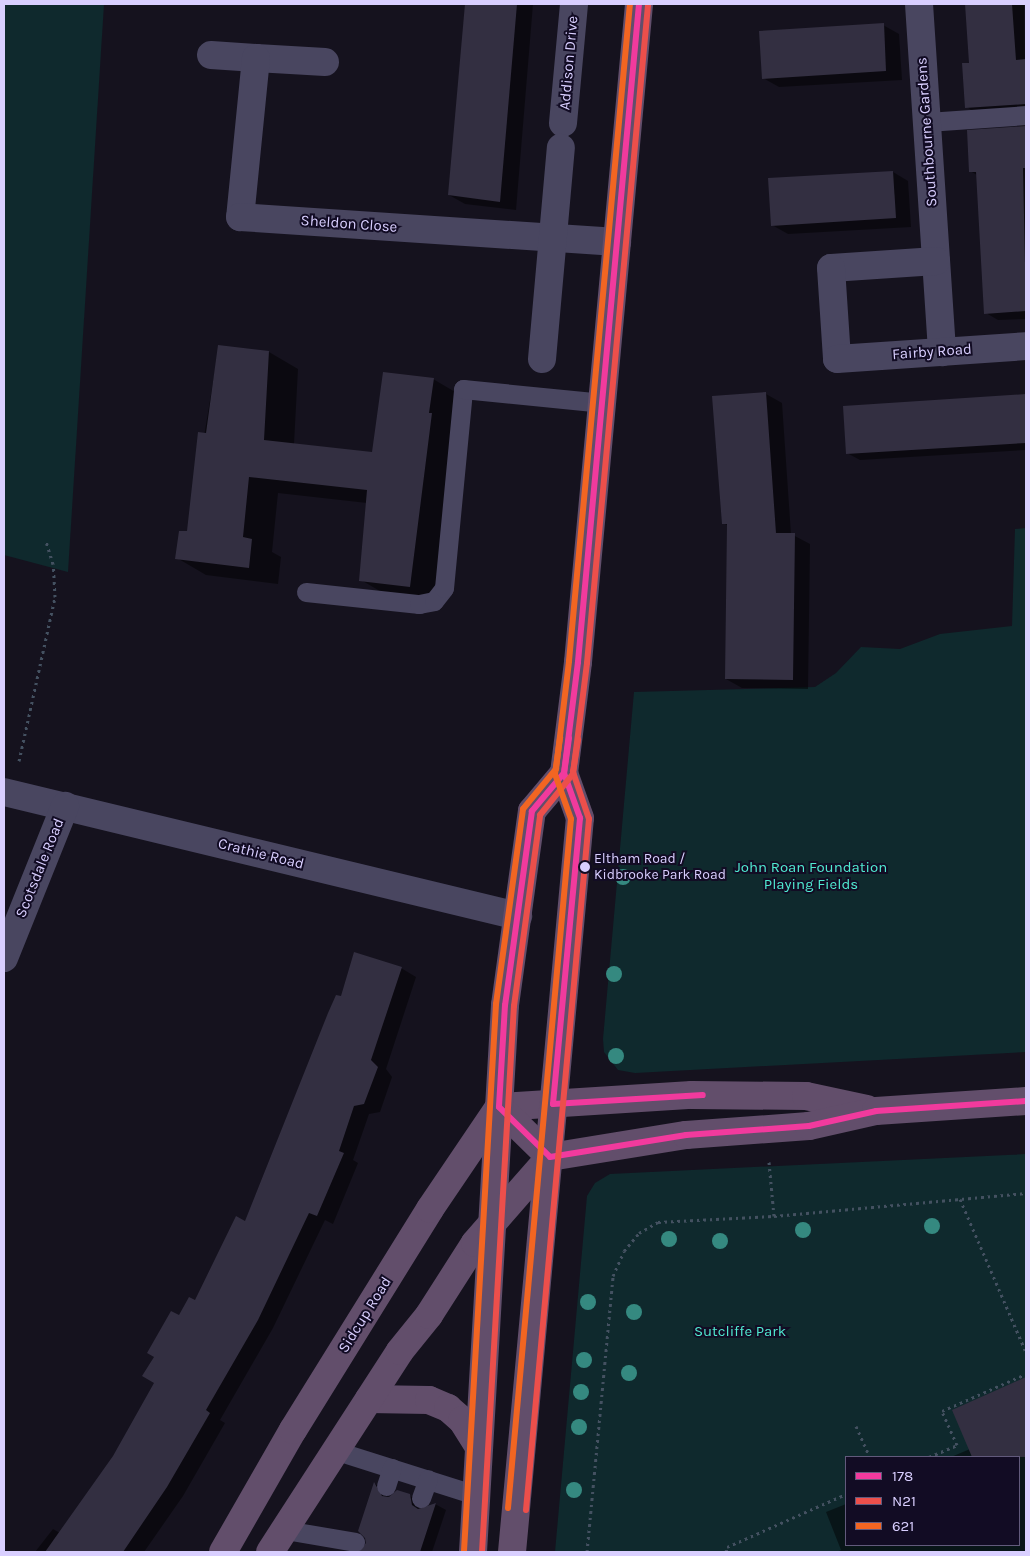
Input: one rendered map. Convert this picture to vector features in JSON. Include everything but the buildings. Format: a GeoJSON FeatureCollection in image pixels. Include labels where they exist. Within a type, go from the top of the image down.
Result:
{"type":"FeatureCollection","features":[{"type":"Feature","properties":{"kind":"highway"},"geometry":{"type":"LineString","coordinates":[[512,1552],[550,1157],[540,1105],[580,818],[564,773],[604,403],[639,4]]}},
{"type":"Feature","properties":{"kind":"highway"},"geometry":{"type":"LineString","coordinates":[[473,1552],[506,1005],[532,811],[564,773]]}},
{"type":"Feature","properties":{"kind":"highway"},"geometry":{"type":"LineString","coordinates":[[499,1107],[692,1095],[806,1096],[876,1111]]}},
{"type":"Feature","properties":{"kind":"highway"},"geometry":{"type":"LineString","coordinates":[[270,1552],[337,1451],[400,1350],[429,1315],[474,1243],[550,1157],[686,1135],[809,1126],[876,1111],[1026,1101]]}},
{"type":"Feature","properties":{"kind":"highway"},"geometry":{"type":"LineString","coordinates":[[499,1107],[550,1157]]}},
{"type":"Feature","properties":{"kind":"highway","name":"Sidcup Road"},"geometry":{"type":"LineString","coordinates":[[223,1552],[293,1430],[430,1210],[499,1107]]}},
{"type":"Feature","properties":{"kind":"highway"},"geometry":{"type":"LineString","coordinates":[[369,1399],[429,1400],[448,1408],[462,1420],[479,1447]]}},
{"type":"Feature","properties":{"kind":"street","name":"Addison Drive"},"geometry":{"type":"LineString","coordinates":[[542,359],[574,4]]}},
{"type":"Feature","properties":{"kind":"street","name":"Southbourne Gardens"},"geometry":{"type":"LineString","coordinates":[[919,4],[942,352]]}},
{"type":"Feature","properties":{"kind":"street"},"geometry":{"type":"LineString","coordinates":[[210,56],[325,62]]}},
{"type":"Feature","properties":{"kind":"street","name":"Sheldon Close"},"geometry":{"type":"LineString","coordinates":[[256,58],[240,217],[617,242]]}},
{"type":"Feature","properties":{"kind":"street","name":"Fairby Road"},"geometry":{"type":"LineString","coordinates":[[936,261],[831,268],[837,359],[1026,346]]}},
{"type":"Feature","properties":{"kind":"street","name":"Crathie Road"},"geometry":{"type":"LineString","coordinates":[[8,793],[518,916]]}},
{"type":"Feature","properties":{"kind":"street","name":"Scotsdale Road"},"geometry":{"type":"LineString","coordinates":[[4,958],[64,806]]}},
{"type":"Feature","properties":{"kind":"lane"},"geometry":{"type":"LineString","coordinates":[[927,122],[1026,115]]}},
{"type":"Feature","properties":{"kind":"lane"},"geometry":{"type":"LineString","coordinates":[[306,592],[419,604],[434,600],[444,588],[463,390],[604,403]]}},
{"type":"Feature","properties":{"kind":"lane"},"geometry":{"type":"LineString","coordinates":[[337,1451],[476,1495]]}},
{"type":"Feature","properties":{"kind":"lane"},"geometry":{"type":"LineString","coordinates":[[386,1486],[392,1468]]}},
{"type":"Feature","properties":{"kind":"lane"},"geometry":{"type":"LineString","coordinates":[[421,1498],[428,1479]]}},
{"type":"Feature","properties":{"kind":"lane"},"geometry":{"type":"LineString","coordinates":[[286,1530],[355,1542]]}},
{"type":"Feature","properties":{"kind":"path"},"geometry":{"type":"LineString","coordinates":[[8,793],[55,597],[53,564],[46,540]]}},
{"type":"Feature","properties":{"kind":"path"},"geometry":{"type":"LineString","coordinates":[[770,1168],[774,1216]]}},
{"type":"Feature","properties":{"kind":"path"},"geometry":{"type":"LineString","coordinates":[[587,1552],[614,1276],[624,1251],[639,1233],[658,1222],[774,1216],[1026,1193]]}},
{"type":"Feature","properties":{"kind":"path"},"geometry":{"type":"LineString","coordinates":[[960,1199],[1026,1352]]}},
{"type":"Feature","properties":{"kind":"path"},"geometry":{"type":"LineString","coordinates":[[931,1456],[957,1445],[942,1411],[1026,1374]]}},
{"type":"Feature","properties":{"kind":"path"},"geometry":{"type":"LineString","coordinates":[[856,1426],[870,1456]]}},
{"type":"Feature","properties":{"kind":"path"},"geometry":{"type":"LineString","coordinates":[[726,1552],[727,1547],[845,1494]]}},
{"type":"Feature","properties":{"kind":"green space"},"geometry":{"type":"Polygon","coordinates":[[[4,4],[104,4],[68,572],[4,555],[4,4]]]}},
{"type":"Feature","properties":{"kind":"green space","name":"John Roan Foundation Playing Fields"},"geometry":{"type":"Polygon","coordinates":[[[1026,528],[1026,1052],[635,1073],[618,1070],[604,1052],[603,1039],[634,692],[815,687],[836,673],[861,647],[900,649],[940,634],[1012,626],[1015,529],[1026,528]]]}},
{"type":"Feature","properties":{"kind":"green space","name":"Sutcliffe Park"},"geometry":{"type":"Polygon","coordinates":[[[1026,1154],[1026,1552],[555,1552],[587,1196],[595,1183],[610,1174],[1026,1154]]]}},
{"type":"Feature","properties":{"kind":"transit line","name":"621"},"geometry":{"type":"LineString","coordinates":[[464,1551],[496,1004],[523,809],[556,769],[569,661],[630,4]]}},
{"type":"Feature","properties":{"kind":"transit line","name":"178"},"geometry":{"type":"LineString","coordinates":[[639,4],[578,662],[564,773],[532,811],[505,1005],[499,1107],[550,1157],[686,1135],[809,1126],[876,1111],[1026,1101]]}},
{"type":"Feature","properties":{"kind":"transit line","name":"N21"},"geometry":{"type":"LineString","coordinates":[[482,1552],[514,1006],[540,815],[573,774],[587,663],[648,5]]}},
{"type":"Feature","properties":{"kind":"transit line","name":"621"},"geometry":{"type":"LineString","coordinates":[[508,1508],[571,819],[555,774],[560,737]]}},
{"type":"Feature","properties":{"kind":"transit line","name":"178"},"geometry":{"type":"LineString","coordinates":[[569,738],[564,773],[580,818],[553,1104],[703,1095]]}},
{"type":"Feature","properties":{"kind":"transit line","name":"N21"},"geometry":{"type":"LineString","coordinates":[[526,1510],[589,819],[573,772],[578,739]]}},
{"type":"Feature","properties":{"kind":"place","name":"Eltham Road / Kidbrooke Park Road"},"geometry":{"type":"Point","coordinates":[585,867]}}]}
